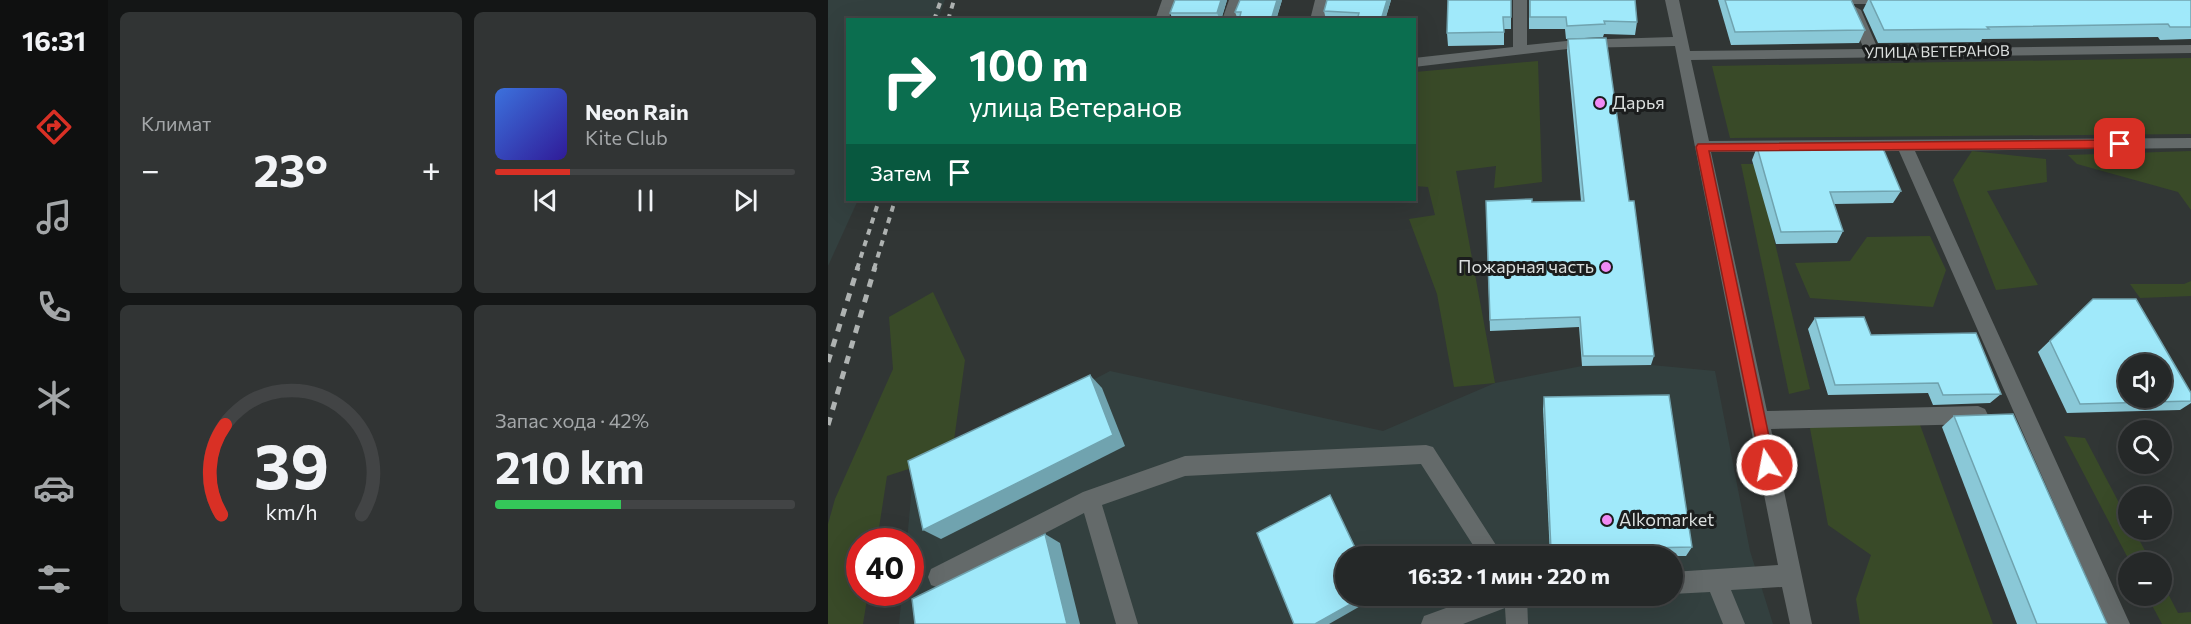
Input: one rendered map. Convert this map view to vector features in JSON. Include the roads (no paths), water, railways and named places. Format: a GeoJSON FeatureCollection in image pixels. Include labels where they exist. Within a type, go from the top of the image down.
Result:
{"type":"FeatureCollection","features":[{"type":"Feature","properties":{"kind":"street"},"geometry":{"type":"LineString","coordinates":[[1162,18],[1169,0]]}},
{"type":"Feature","properties":{"kind":"street"},"geometry":{"type":"LineString","coordinates":[[1230,18],[1236,0]]}},
{"type":"Feature","properties":{"kind":"street"},"geometry":{"type":"LineString","coordinates":[[1318,18],[1322,0]]}},
{"type":"Feature","properties":{"kind":"street"},"geometry":{"type":"LineString","coordinates":[[1520,0],[1520,50]]}},
{"type":"Feature","properties":{"kind":"street"},"geometry":{"type":"LineString","coordinates":[[1672,0],[1801,624]]}},
{"type":"Feature","properties":{"kind":"street"},"geometry":{"type":"LineString","coordinates":[[1784,0],[1904,0]]}},
{"type":"Feature","properties":{"kind":"street"},"geometry":{"type":"LineString","coordinates":[[1850,0],[1872,52]]}},
{"type":"Feature","properties":{"kind":"street"},"geometry":{"type":"LineString","coordinates":[[1416,63],[1576,44],[1681,41]]}},
{"type":"Feature","properties":{"kind":"street","name":"УЛИЦА ВЕТЕРАНОВ"},"geometry":{"type":"LineString","coordinates":[[1684,56],[2191,49]]}},
{"type":"Feature","properties":{"kind":"street"},"geometry":{"type":"LineString","coordinates":[[1702,147],[2191,143]]}},
{"type":"Feature","properties":{"kind":"street"},"geometry":{"type":"LineString","coordinates":[[1905,146],[2119,624]]}},
{"type":"Feature","properties":{"kind":"street"},"geometry":{"type":"LineString","coordinates":[[1758,420],[2025,414]]}},
{"type":"Feature","properties":{"kind":"street"},"geometry":{"type":"LineString","coordinates":[[939,577],[1090,499],[1185,466],[1425,454],[1485,546]]}},
{"type":"Feature","properties":{"kind":"street"},"geometry":{"type":"LineString","coordinates":[[1090,499],[1127,624]]}},
{"type":"Feature","properties":{"kind":"street"},"geometry":{"type":"LineString","coordinates":[[1683,582],[1790,575]]}},
{"type":"Feature","properties":{"kind":"street"},"geometry":{"type":"LineString","coordinates":[[1716,580],[1734,624]]}},
{"type":"Feature","properties":{"kind":"street"},"geometry":{"type":"LineString","coordinates":[[1432,624],[1481,606]]}},
{"type":"Feature","properties":{"kind":"street"},"geometry":{"type":"LineString","coordinates":[[1516,606],[1517,624]]}},
{"type":"Feature","properties":{"kind":"railway"},"geometry":{"type":"LineString","coordinates":[[935,18],[941,0]]}},
{"type":"Feature","properties":{"kind":"railway"},"geometry":{"type":"LineString","coordinates":[[949,18],[954,0]]}},
{"type":"Feature","properties":{"kind":"railway"},"geometry":{"type":"LineString","coordinates":[[857,269],[879,201]]}},
{"type":"Feature","properties":{"kind":"railway"},"geometry":{"type":"LineString","coordinates":[[874,269],[895,201]]}},
{"type":"Feature","properties":{"kind":"railway"},"geometry":{"type":"LineString","coordinates":[[828,362],[858,267]]}},
{"type":"Feature","properties":{"kind":"railway"},"geometry":{"type":"LineString","coordinates":[[828,425],[875,267]]}},
{"type":"Feature","properties":{"kind":"place","name":"Дарья"},"geometry":{"type":"Point","coordinates":[1600,103]}},
{"type":"Feature","properties":{"kind":"place","name":"Пожарная часть"},"geometry":{"type":"Point","coordinates":[1606,267]}},
{"type":"Feature","properties":{"kind":"place","name":"Alkomarket"},"geometry":{"type":"Point","coordinates":[1607,520]}}]}
